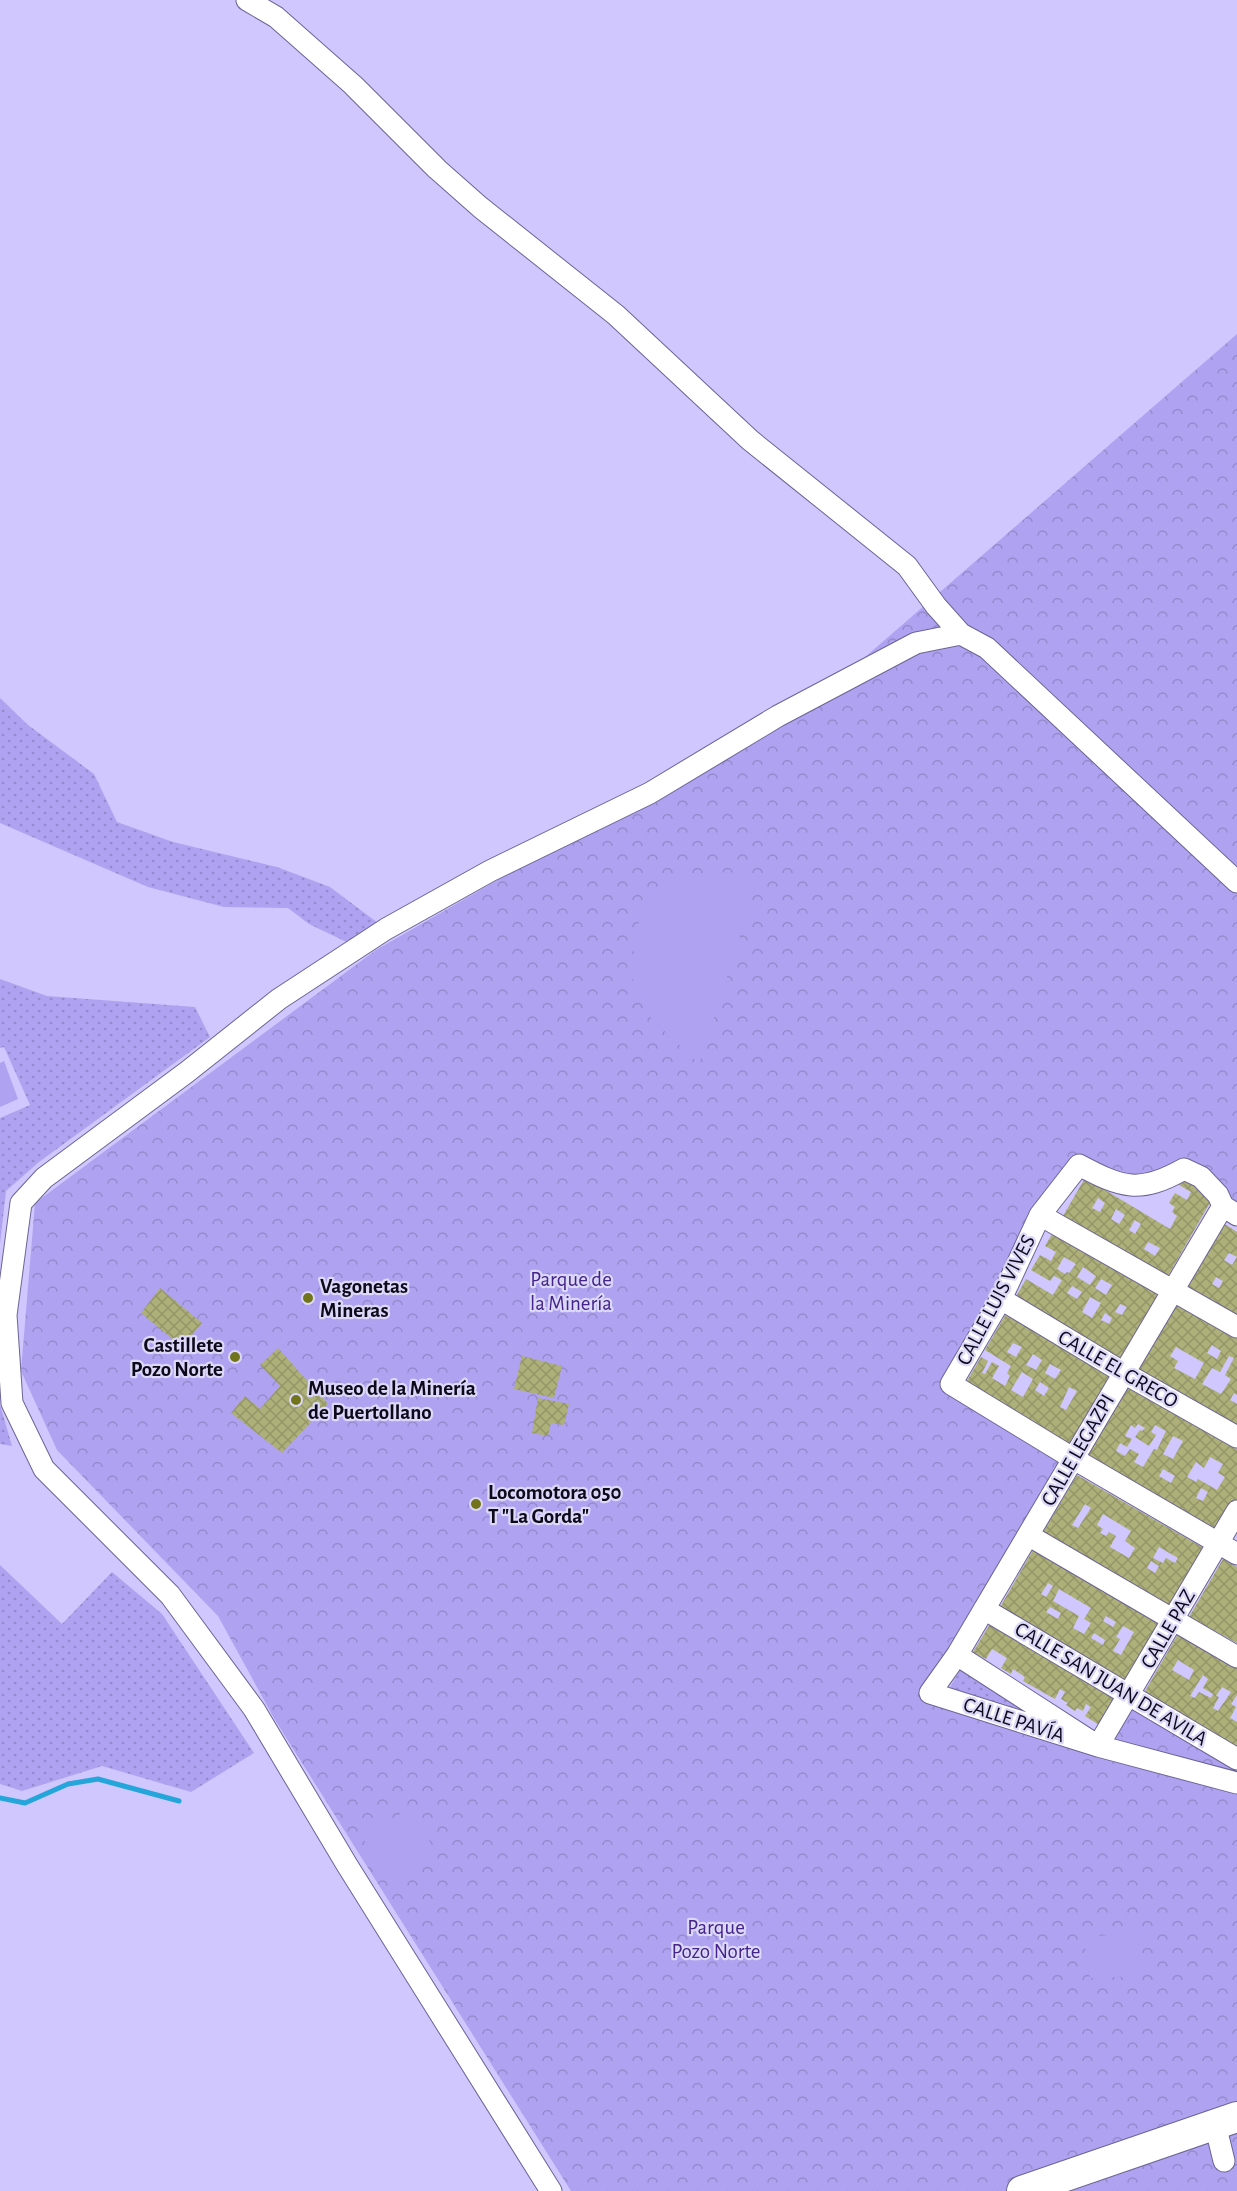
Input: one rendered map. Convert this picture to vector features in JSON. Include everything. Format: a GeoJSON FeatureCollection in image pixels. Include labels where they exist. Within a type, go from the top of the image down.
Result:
{"type":"FeatureCollection","features":[{"type":"Feature","properties":{"kind":"street"},"geometry":{"type":"LineString","coordinates":[[247,0],[276,17],[353,85],[419,153],[480,207],[616,315],[750,440],[907,566],[936,606],[961,634],[987,648],[1237,882]]}},
{"type":"Feature","properties":{"kind":"street"},"geometry":{"type":"LineString","coordinates":[[551,2191],[347,1865],[254,1709],[170,1595],[44,1469],[12,1403],[6,1315],[21,1203],[44,1178],[187,1072],[279,999],[386,928],[490,871],[650,793],[778,716],[916,643],[961,634]]}},
{"type":"Feature","properties":{"kind":"street","name":"CALLE LUIS VIVES"},"geometry":{"type":"LineString","coordinates":[[1074,1459],[951,1384],[1000,1299],[1040,1215],[1079,1165],[1109,1181],[1128,1186],[1150,1185],[1184,1169],[1201,1177],[1218,1194],[1230,1211]]}},
{"type":"Feature","properties":{"kind":"street","name":"CALLE LEGAZPI"},"geometry":{"type":"LineString","coordinates":[[930,1693],[957,1655],[1174,1290],[1230,1211]]}},
{"type":"Feature","properties":{"kind":"street"},"geometry":{"type":"LineString","coordinates":[[1040,1215],[1237,1327]]}},
{"type":"Feature","properties":{"kind":"street","name":"CALLE EL GRECO"},"geometry":{"type":"LineString","coordinates":[[1000,1299],[1237,1437]]}},
{"type":"Feature","properties":{"kind":"street"},"geometry":{"type":"LineString","coordinates":[[1074,1459],[1237,1554]]}},
{"type":"Feature","properties":{"kind":"street","name":"CALLE PAZ"},"geometry":{"type":"LineString","coordinates":[[1098,1746],[1237,1511]]}},
{"type":"Feature","properties":{"kind":"street"},"geometry":{"type":"LineString","coordinates":[[1028,1535],[1237,1657]]}},
{"type":"Feature","properties":{"kind":"street","name":"CALLE SAN JUAN DE AVILA"},"geometry":{"type":"LineString","coordinates":[[984,1609],[1237,1759]]}},
{"type":"Feature","properties":{"kind":"street","name":"CALLE PAVÍA"},"geometry":{"type":"LineString","coordinates":[[957,1655],[1098,1746]]}},
{"type":"Feature","properties":{"kind":"street","name":"CALLE PAVÍA"},"geometry":{"type":"LineString","coordinates":[[930,1693],[1098,1746],[1237,1783]]}},
{"type":"Feature","properties":{"kind":"street"},"geometry":{"type":"LineString","coordinates":[[1022,2191],[1226,2121],[1224,2161]]}},
{"type":"Feature","properties":{"kind":"green space","name":"Parque de la Minería"},"geometry":{"type":"Polygon","coordinates":[[[1237,334],[1237,1215],[1203,1168],[1150,1185],[1079,1165],[951,1384],[1074,1459],[931,1693],[1098,1746],[1128,1695],[1237,1759],[1237,2191],[571,2191],[275,1720],[218,1616],[57,1450],[21,1371],[35,1203],[376,950],[826,691],[1237,334]]]}},
{"type":"Feature","properties":{"kind":"green space"},"geometry":{"type":"Polygon","coordinates":[[[0,698],[28,725],[94,774],[117,822],[173,842],[277,867],[330,887],[386,929],[357,947],[309,924],[288,908],[224,907],[148,887],[0,823],[0,698]]]}},
{"type":"Feature","properties":{"kind":"green space"},"geometry":{"type":"Polygon","coordinates":[[[730,872],[759,878],[699,1064],[651,1018],[632,977],[635,936],[643,908],[684,874],[730,872]]]}},
{"type":"Feature","properties":{"kind":"green space"},"geometry":{"type":"Polygon","coordinates":[[[0,979],[47,996],[195,1007],[210,1037],[39,1162],[6,1191],[0,1244],[0,1118],[30,1105],[4,1047],[0,1048],[0,979]]]}},
{"type":"Feature","properties":{"kind":"green space"},"geometry":{"type":"Polygon","coordinates":[[[4,1061],[18,1099],[0,1107],[0,1063],[4,1061]]]}},
{"type":"Feature","properties":{"kind":"green space"},"geometry":{"type":"Polygon","coordinates":[[[0,1404],[1,1408],[12,1446],[0,1444],[0,1404]]]}},
{"type":"Feature","properties":{"kind":"green space"},"geometry":{"type":"Polygon","coordinates":[[[0,1565],[62,1624],[112,1572],[162,1614],[254,1753],[191,1792],[102,1766],[22,1791],[0,1784],[0,1565]]]}},
{"type":"Feature","properties":{"kind":"green space"},"geometry":{"type":"Polygon","coordinates":[[[961,1669],[1058,1728],[958,1692],[950,1687],[961,1669]]]}},
{"type":"Feature","properties":{"kind":"green space"},"geometry":{"type":"Polygon","coordinates":[[[408,1809],[438,1854],[393,1883],[362,1837],[408,1809]]]}},
{"type":"Feature","properties":{"kind":"green space"},"geometry":{"type":"Polygon","coordinates":[[[1138,1933],[1139,1976],[1090,1978],[1084,1937],[1138,1933]]]}},
{"type":"Feature","properties":{"kind":"building"},"geometry":{"type":"Polygon","coordinates":[[[1085,1178],[1170,1229],[1177,1216],[1172,1212],[1175,1207],[1169,1203],[1175,1193],[1187,1200],[1191,1192],[1179,1185],[1189,1178],[1212,1199],[1168,1276],[1063,1216],[1085,1178]],[[1098,1198],[1092,1208],[1100,1212],[1105,1203],[1098,1198]],[[1116,1209],[1111,1219],[1119,1224],[1125,1215],[1116,1209]],[[1135,1220],[1129,1230],[1135,1234],[1141,1224],[1135,1220]],[[1148,1242],[1144,1249],[1155,1256],[1160,1248],[1148,1242]]]}},
{"type":"Feature","properties":{"kind":"building"},"geometry":{"type":"Polygon","coordinates":[[[1223,1223],[1237,1232],[1237,1257],[1237,1316],[1186,1286],[1223,1223]],[[1229,1253],[1224,1260],[1232,1265],[1237,1257],[1229,1253]],[[1216,1277],[1212,1284],[1219,1288],[1223,1281],[1216,1277]]]}},
{"type":"Feature","properties":{"kind":"building"},"geometry":{"type":"Polygon","coordinates":[[[1055,1229],[1160,1291],[1119,1360],[1014,1300],[1026,1279],[1053,1295],[1062,1280],[1054,1276],[1050,1281],[1031,1270],[1040,1255],[1051,1261],[1056,1252],[1045,1246],[1055,1229]],[[1064,1257],[1057,1269],[1065,1274],[1069,1273],[1076,1264],[1064,1257]],[[1083,1267],[1077,1277],[1090,1285],[1096,1276],[1083,1267]],[[1101,1279],[1095,1288],[1106,1295],[1112,1285],[1101,1279]],[[1072,1286],[1067,1293],[1077,1299],[1082,1292],[1072,1286]],[[1090,1297],[1082,1312],[1092,1318],[1101,1303],[1090,1297]],[[1120,1304],[1115,1312],[1122,1315],[1127,1307],[1120,1304]],[[1105,1313],[1101,1320],[1109,1324],[1112,1318],[1105,1313]]]}},
{"type":"Feature","properties":{"kind":"building"},"geometry":{"type":"Polygon","coordinates":[[[160,1288],[202,1323],[182,1347],[141,1313],[160,1288]]]}},
{"type":"Feature","properties":{"kind":"building"},"geometry":{"type":"Polygon","coordinates":[[[1177,1301],[1237,1336],[1237,1395],[1234,1393],[1230,1400],[1237,1404],[1237,1429],[1137,1371],[1177,1301]],[[1212,1345],[1207,1353],[1217,1359],[1221,1351],[1212,1345]],[[1176,1347],[1170,1356],[1178,1361],[1174,1368],[1195,1379],[1204,1363],[1176,1347]],[[1229,1356],[1220,1372],[1212,1368],[1202,1384],[1221,1394],[1231,1379],[1225,1375],[1234,1358],[1229,1356]]]}},
{"type":"Feature","properties":{"kind":"building"},"geometry":{"type":"Polygon","coordinates":[[[1006,1314],[1111,1376],[1069,1447],[964,1386],[981,1357],[988,1361],[982,1373],[985,1374],[992,1362],[999,1366],[992,1378],[1005,1386],[1010,1376],[1007,1373],[1011,1366],[985,1350],[1006,1314]],[[1013,1343],[1007,1352],[1016,1357],[1022,1347],[1013,1343]],[[1033,1354],[1026,1365],[1036,1370],[1042,1360],[1033,1354]],[[1050,1364],[1045,1373],[1055,1379],[1061,1370],[1050,1364]],[[1022,1372],[1011,1390],[1023,1397],[1033,1379],[1022,1372]],[[1040,1382],[1035,1390],[1044,1396],[1049,1388],[1040,1382]],[[1069,1387],[1060,1407],[1066,1410],[1077,1391],[1069,1387]]]}},
{"type":"Feature","properties":{"kind":"building","name":"Museo de la Minería de Puertollano"},"geometry":{"type":"Polygon","coordinates":[[[278,1348],[328,1404],[282,1453],[231,1413],[245,1396],[260,1409],[280,1386],[260,1365],[278,1348]]]}},
{"type":"Feature","properties":{"kind":"building"},"geometry":{"type":"Polygon","coordinates":[[[522,1356],[562,1366],[554,1398],[514,1389],[522,1356]]]}},
{"type":"Feature","properties":{"kind":"building"},"geometry":{"type":"Polygon","coordinates":[[[1128,1386],[1237,1449],[1237,1499],[1217,1533],[1086,1457],[1128,1386]],[[1138,1424],[1135,1428],[1131,1425],[1125,1436],[1132,1439],[1127,1447],[1120,1443],[1116,1451],[1125,1456],[1130,1449],[1139,1454],[1134,1462],[1143,1467],[1154,1449],[1157,1450],[1166,1431],[1155,1425],[1151,1432],[1156,1435],[1149,1446],[1135,1437],[1140,1430],[1145,1428],[1138,1424]],[[1173,1436],[1163,1454],[1173,1459],[1183,1441],[1173,1436]],[[1210,1457],[1204,1468],[1196,1462],[1187,1477],[1196,1482],[1198,1479],[1217,1490],[1225,1477],[1218,1473],[1223,1464],[1210,1457]],[[1163,1469],[1159,1476],[1171,1483],[1175,1476],[1163,1469]],[[1201,1488],[1196,1498],[1203,1501],[1208,1492],[1201,1488]]]}},
{"type":"Feature","properties":{"kind":"building"},"geometry":{"type":"Polygon","coordinates":[[[538,1398],[569,1404],[564,1425],[551,1423],[548,1436],[532,1433],[538,1398]]]}},
{"type":"Feature","properties":{"kind":"building"},"geometry":{"type":"Polygon","coordinates":[[[1077,1475],[1207,1550],[1174,1608],[1043,1532],[1077,1475]],[[1085,1504],[1072,1525],[1078,1528],[1091,1508],[1085,1504]],[[1103,1514],[1097,1525],[1103,1529],[1100,1533],[1106,1536],[1109,1532],[1116,1536],[1110,1547],[1129,1558],[1135,1548],[1125,1541],[1131,1531],[1103,1514]],[[1159,1547],[1153,1558],[1163,1563],[1166,1558],[1175,1563],[1178,1558],[1159,1547]],[[1151,1561],[1147,1568],[1155,1573],[1159,1566],[1151,1561]]]}},
{"type":"Feature","properties":{"kind":"building"},"geometry":{"type":"Polygon","coordinates":[[[1033,1550],[1163,1625],[1129,1684],[999,1609],[1033,1550]],[[1048,1583],[1041,1594],[1046,1597],[1053,1586],[1048,1583]],[[1059,1589],[1053,1601],[1079,1616],[1073,1628],[1084,1634],[1091,1623],[1084,1619],[1091,1608],[1059,1589]],[[1050,1607],[1046,1612],[1058,1619],[1061,1613],[1050,1607]],[[1106,1616],[1103,1621],[1113,1627],[1116,1622],[1106,1616]],[[1123,1626],[1116,1637],[1120,1639],[1113,1651],[1121,1655],[1134,1632],[1123,1626]],[[1094,1633],[1091,1638],[1103,1645],[1105,1640],[1094,1633]]]}},
{"type":"Feature","properties":{"kind":"building"},"geometry":{"type":"Polygon","coordinates":[[[1223,1559],[1237,1567],[1237,1643],[1189,1617],[1223,1559]]]}},
{"type":"Feature","properties":{"kind":"building"},"geometry":{"type":"Polygon","coordinates":[[[990,1624],[1120,1699],[1104,1728],[1085,1716],[1091,1707],[1086,1704],[1083,1711],[1077,1708],[1075,1711],[1061,1699],[1065,1692],[1060,1689],[1055,1699],[1023,1681],[1025,1677],[1013,1669],[1011,1674],[1001,1668],[1007,1658],[992,1649],[986,1659],[973,1652],[990,1624]]]}},
{"type":"Feature","properties":{"kind":"building"},"geometry":{"type":"Polygon","coordinates":[[[1178,1634],[1237,1668],[1237,1695],[1231,1704],[1236,1707],[1230,1718],[1237,1722],[1237,1747],[1144,1693],[1178,1634]],[[1178,1660],[1172,1670],[1189,1680],[1194,1670],[1178,1660]],[[1203,1675],[1190,1696],[1195,1698],[1199,1692],[1211,1698],[1213,1694],[1203,1688],[1208,1679],[1203,1675]],[[1222,1687],[1216,1696],[1219,1697],[1213,1708],[1218,1711],[1231,1692],[1222,1687]]]}},
{"type":"Feature","properties":{"kind":"waterway"},"geometry":{"type":"LineString","coordinates":[[0,1798],[25,1803],[68,1784],[98,1779],[179,1801]]}},
{"type":"Feature","properties":{"kind":"place","name":"Vagonetas Mineras"},"geometry":{"type":"Point","coordinates":[308,1298]}},
{"type":"Feature","properties":{"kind":"place","name":"Castillete Pozo Norte"},"geometry":{"type":"Point","coordinates":[235,1357]}},
{"type":"Feature","properties":{"kind":"place","name":"Museo de la Minería de Puertollano"},"geometry":{"type":"Point","coordinates":[296,1400]}},
{"type":"Feature","properties":{"kind":"place","name":"Locomotora 050 T \"La Gorda\""},"geometry":{"type":"Point","coordinates":[476,1504]}},
{"type":"Feature","properties":{"kind":"park label","name":"Parque Pozo Norte"},"geometry":{"type":"Point","coordinates":[716,1939]}}]}
